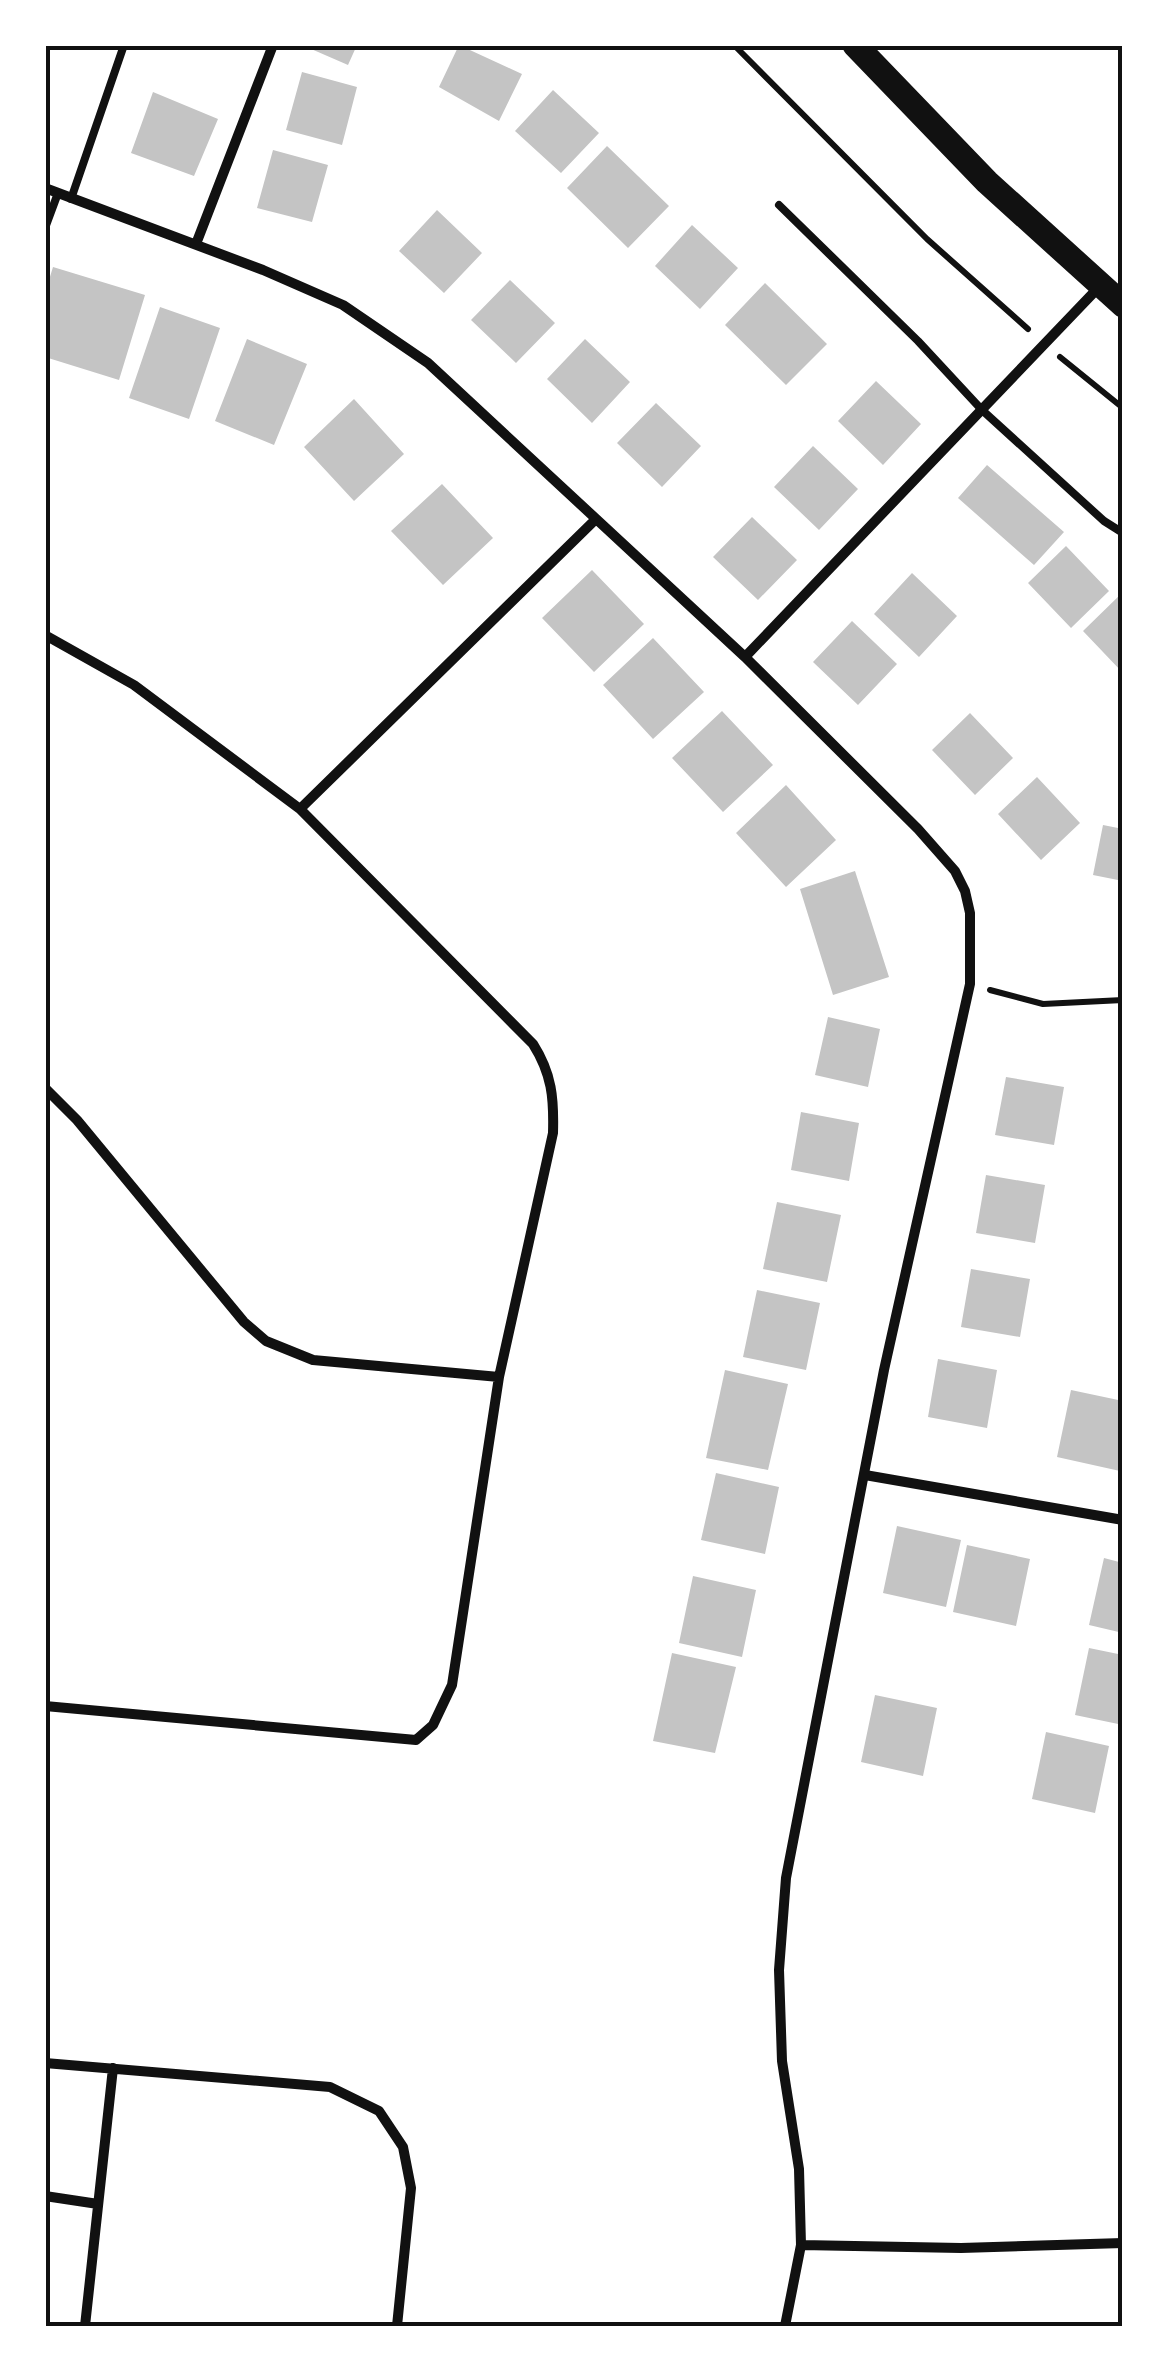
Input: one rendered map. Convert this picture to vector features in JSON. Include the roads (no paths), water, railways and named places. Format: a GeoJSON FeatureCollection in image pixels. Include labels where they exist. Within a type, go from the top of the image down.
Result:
{"type":"FeatureCollection","features":[{"type":"Feature","properties":{"kind":"main road"},"geometry":{"type":"LineString","coordinates":[[856,45],[987,182],[1123,304]]}},
{"type":"Feature","properties":{"kind":"street"},"geometry":{"type":"LineString","coordinates":[[196,244],[273,45]]}},
{"type":"Feature","properties":{"kind":"street"},"geometry":{"type":"LineString","coordinates":[[45,188],[196,244],[343,305],[428,364],[745,657],[918,828],[955,871],[965,892],[970,913],[970,984],[884,1370],[786,1878],[779,1970],[801,2245],[785,2326]]}},
{"type":"Feature","properties":{"kind":"street"},"geometry":{"type":"LineString","coordinates":[[745,657],[1100,286]]}},
{"type":"Feature","properties":{"kind":"street"},"geometry":{"type":"LineString","coordinates":[[300,809],[596,519]]}},
{"type":"Feature","properties":{"kind":"street"},"geometry":{"type":"LineString","coordinates":[[45,635],[134,685],[300,809],[532,1044],[551,1078],[553,1133],[499,1377],[452,1685],[433,1725],[416,1740],[45,1706]]}},
{"type":"Feature","properties":{"kind":"street"},"geometry":{"type":"LineString","coordinates":[[45,1088],[77,1120],[244,1322],[266,1342],[314,1360],[499,1377]]}},
{"type":"Feature","properties":{"kind":"street"},"geometry":{"type":"LineString","coordinates":[[865,1474],[1123,1520]]}},
{"type":"Feature","properties":{"kind":"street"},"geometry":{"type":"LineString","coordinates":[[45,2063],[330,2087],[379,2112],[403,2147],[411,2188],[397,2326]]}},
{"type":"Feature","properties":{"kind":"street"},"geometry":{"type":"LineString","coordinates":[[85,2326],[112,2068]]}},
{"type":"Feature","properties":{"kind":"street"},"geometry":{"type":"LineString","coordinates":[[45,2196],[98,2204]]}},
{"type":"Feature","properties":{"kind":"street"},"geometry":{"type":"LineString","coordinates":[[1123,2204],[1123,2214]]}},
{"type":"Feature","properties":{"kind":"street"},"geometry":{"type":"LineString","coordinates":[[801,2245],[961,2248],[1123,2243]]}},
{"type":"Feature","properties":{"kind":"lane"},"geometry":{"type":"LineString","coordinates":[[71,198],[124,45]]}},
{"type":"Feature","properties":{"kind":"lane"},"geometry":{"type":"LineString","coordinates":[[45,228],[58,193]]}},
{"type":"Feature","properties":{"kind":"lane"},"geometry":{"type":"LineString","coordinates":[[778,205],[918,341],[982,410],[1104,521],[1123,533]]}}]}
